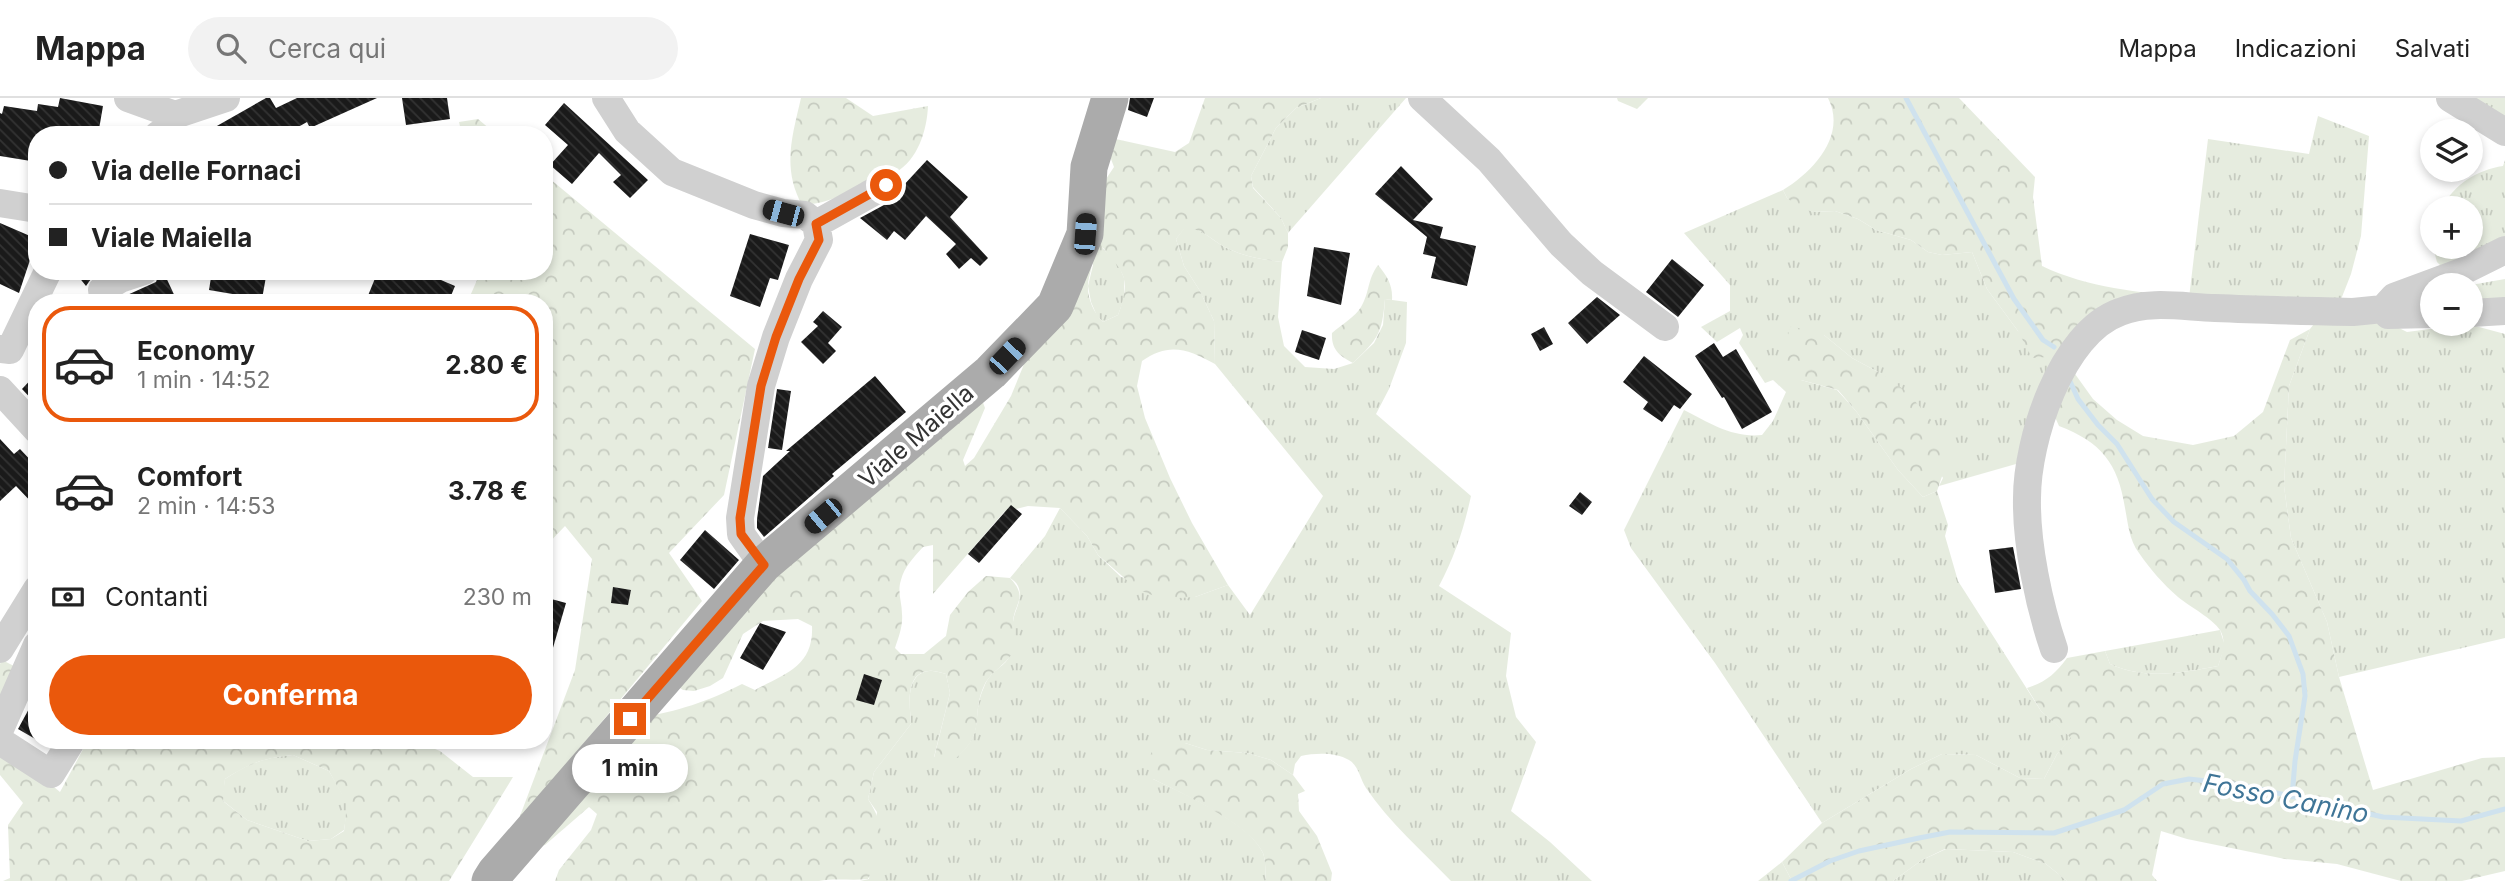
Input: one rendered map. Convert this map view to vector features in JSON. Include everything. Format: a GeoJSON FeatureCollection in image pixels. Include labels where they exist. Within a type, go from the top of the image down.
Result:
{"type":"FeatureCollection","features":[{"type":"Feature","properties":{"kind":"main road","name":"Viale Maiella"},"geometry":{"type":"LineString","coordinates":[[491,881],[495,873],[764,565],[991,372],[1055,306],[1085,234],[1089,167],[1110,98]]}},
{"type":"Feature","properties":{"kind":"street"},"geometry":{"type":"LineString","coordinates":[[128,98],[166,125],[226,98]]}},
{"type":"Feature","properties":{"kind":"street"},"geometry":{"type":"LineString","coordinates":[[606,98],[627,131],[671,172],[754,205],[783,213],[805,215],[816,224],[819,240],[799,279],[776,337],[761,386],[740,518],[741,534],[764,565]]}},
{"type":"Feature","properties":{"kind":"street"},"geometry":{"type":"LineString","coordinates":[[1422,98],[1489,160],[1561,244],[1592,273],[1665,327]]}},
{"type":"Feature","properties":{"kind":"street"},"geometry":{"type":"LineString","coordinates":[[2450,98],[2505,132]]}},
{"type":"Feature","properties":{"kind":"street"},"geometry":{"type":"LineString","coordinates":[[816,224],[886,185]]}},
{"type":"Feature","properties":{"kind":"street"},"geometry":{"type":"LineString","coordinates":[[0,202],[28,207]]}},
{"type":"Feature","properties":{"kind":"street"},"geometry":{"type":"LineString","coordinates":[[2054,649],[2041,611],[2027,515],[2027,483],[2037,438],[2054,384],[2070,355],[2092,329],[2118,312],[2152,306],[2353,312],[2383,309],[2394,297],[2459,273],[2505,250]]}},
{"type":"Feature","properties":{"kind":"street"},"geometry":{"type":"LineString","coordinates":[[104,294],[102,290],[118,280]]}},
{"type":"Feature","properties":{"kind":"street"},"geometry":{"type":"LineString","coordinates":[[2383,309],[2388,315],[2420,314]]}},
{"type":"Feature","properties":{"kind":"street"},"geometry":{"type":"LineString","coordinates":[[2483,312],[2505,311]]}},
{"type":"Feature","properties":{"kind":"street"},"geometry":{"type":"LineString","coordinates":[[0,349],[10,349],[28,312]]}},
{"type":"Feature","properties":{"kind":"street"},"geometry":{"type":"LineString","coordinates":[[0,390],[19,424]]}},
{"type":"Feature","properties":{"kind":"street"},"geometry":{"type":"LineString","coordinates":[[0,649],[28,603]]}},
{"type":"Feature","properties":{"kind":"street"},"geometry":{"type":"LineString","coordinates":[[22,612],[28,620]]}},
{"type":"Feature","properties":{"kind":"street"},"geometry":{"type":"LineString","coordinates":[[0,729],[28,665]]}},
{"type":"Feature","properties":{"kind":"street"},"geometry":{"type":"LineString","coordinates":[[0,741],[51,774],[66,749]]}},
{"type":"Feature","properties":{"kind":"green space"},"geometry":{"type":"Polygon","coordinates":[[[801,98],[846,98],[873,116],[928,106],[926,125],[920,144],[910,160],[895,173],[832,199],[802,205],[792,178],[791,165],[792,139],[801,98]]]}},
{"type":"Feature","properties":{"kind":"green space"},"geometry":{"type":"Polygon","coordinates":[[[1205,98],[1321,98],[1296,108],[1276,128],[1251,176],[1253,188],[1281,218],[1288,233],[1288,247],[1282,262],[1242,254],[1197,230],[1185,228],[1176,239],[1184,266],[1214,321],[1215,364],[1187,351],[1161,351],[1142,361],[1137,386],[1145,418],[1170,478],[1192,523],[1228,585],[1195,597],[1162,599],[1137,589],[1098,555],[1087,536],[1060,508],[1028,506],[1004,512],[933,594],[933,545],[923,547],[902,575],[899,589],[902,623],[895,648],[901,654],[924,654],[946,636],[950,615],[968,592],[986,576],[1010,578],[1019,591],[1013,622],[1015,646],[1012,654],[984,686],[975,732],[971,741],[955,759],[934,758],[950,693],[946,674],[935,671],[921,673],[912,684],[911,724],[874,772],[868,799],[881,829],[881,839],[880,849],[868,879],[555,881],[559,870],[591,830],[597,814],[589,807],[545,845],[529,849],[639,718],[692,705],[742,684],[755,690],[796,667],[808,651],[811,640],[812,626],[798,619],[763,621],[743,634],[723,678],[694,691],[683,690],[677,686],[717,624],[981,397],[985,408],[963,460],[965,466],[974,458],[1011,396],[1029,352],[1090,256],[1088,289],[1094,310],[1103,322],[1118,315],[1125,288],[1124,279],[1117,265],[1096,238],[1106,179],[1114,167],[1105,143],[1111,138],[1175,152],[1189,143],[1205,98]]]}},
{"type":"Feature","properties":{"kind":"green space"},"geometry":{"type":"Polygon","coordinates":[[[1321,98],[1406,98],[1288,233],[1281,218],[1253,187],[1251,176],[1276,128],[1296,108],[1321,98]]]}},
{"type":"Feature","properties":{"kind":"green space"},"geometry":{"type":"Polygon","coordinates":[[[1617,98],[1648,98],[1637,109],[1618,101],[1617,98]]]}},
{"type":"Feature","properties":{"kind":"green space"},"geometry":{"type":"Polygon","coordinates":[[[1828,98],[1959,98],[2035,177],[2033,197],[2042,266],[2096,284],[2189,298],[2061,347],[2047,357],[2032,358],[2018,331],[1987,289],[1972,252],[1942,255],[1928,252],[1911,240],[1876,230],[1858,219],[1835,211],[1813,212],[1799,207],[1787,198],[1783,190],[1816,162],[1830,138],[1833,112],[1828,98]]]}},
{"type":"Feature","properties":{"kind":"green space"},"geometry":{"type":"Polygon","coordinates":[[[2455,98],[2505,98],[2505,132],[2455,98]]]}},
{"type":"Feature","properties":{"kind":"green space"},"geometry":{"type":"Polygon","coordinates":[[[2318,116],[2369,136],[2361,236],[2340,302],[2189,298],[2208,139],[2309,154],[2318,116]]]}},
{"type":"Feature","properties":{"kind":"green space"},"geometry":{"type":"Polygon","coordinates":[[[478,119],[486,126],[460,126],[459,122],[478,119]]]}},
{"type":"Feature","properties":{"kind":"green space"},"geometry":{"type":"Polygon","coordinates":[[[2505,160],[2505,248],[2483,255],[2483,196],[2450,196],[2464,182],[2483,182],[2483,171],[2503,166],[2505,160]]]}},
{"type":"Feature","properties":{"kind":"green space"},"geometry":{"type":"Polygon","coordinates":[[[553,181],[755,349],[724,495],[669,553],[702,601],[517,824],[545,749],[553,749],[553,728],[575,670],[592,559],[565,526],[553,539],[553,294],[471,294],[477,280],[553,280],[553,181]]]}},
{"type":"Feature","properties":{"kind":"green space"},"geometry":{"type":"Polygon","coordinates":[[[1783,190],[1787,198],[1813,212],[1835,211],[1858,219],[1876,230],[1911,240],[1928,252],[1942,255],[1972,252],[1987,289],[2018,331],[2061,347],[2023,462],[1939,486],[1943,478],[1880,373],[1852,358],[1824,335],[1801,380],[1837,390],[1856,411],[1898,470],[1923,497],[1937,491],[1948,525],[1945,536],[1958,581],[2041,711],[2072,738],[2057,754],[2044,779],[2020,778],[1976,755],[1942,754],[1911,769],[1822,823],[1715,663],[1631,548],[1624,530],[1684,410],[1731,432],[1762,435],[1773,421],[1786,392],[1773,380],[1765,383],[1739,343],[1743,335],[1740,328],[1717,342],[1701,327],[1730,311],[1730,285],[1684,233],[1783,190]]]}},
{"type":"Feature","properties":{"kind":"green space"},"geometry":{"type":"Polygon","coordinates":[[[1093,206],[1103,249],[1117,261],[1124,278],[1124,299],[1118,315],[1103,322],[1091,302],[1088,286],[1093,265],[1090,256],[1093,206]]]}},
{"type":"Feature","properties":{"kind":"green space"},"geometry":{"type":"Polygon","coordinates":[[[1185,227],[1202,232],[1242,254],[1282,262],[1278,317],[1284,346],[1305,367],[1334,369],[1353,363],[1374,343],[1383,325],[1385,299],[1407,302],[1406,343],[1389,389],[1376,414],[1471,496],[1458,542],[1439,586],[1511,633],[1506,676],[1516,717],[1536,742],[1511,811],[1592,881],[1451,881],[1385,813],[1349,760],[1325,754],[1301,756],[1295,764],[1293,775],[1271,760],[1247,753],[1207,750],[1185,743],[1153,779],[1214,810],[1245,831],[1263,853],[1266,881],[860,881],[869,879],[877,812],[868,799],[874,772],[911,724],[912,685],[921,673],[935,671],[946,674],[950,693],[934,757],[955,758],[965,749],[975,732],[980,698],[987,682],[1010,655],[1013,622],[1020,591],[1010,578],[1045,536],[1060,508],[1087,536],[1098,555],[1121,577],[1195,597],[1228,585],[1250,615],[1323,496],[1215,364],[1214,321],[1184,266],[1176,239],[1185,227]]]}},
{"type":"Feature","properties":{"kind":"green space"},"geometry":{"type":"Polygon","coordinates":[[[2436,259],[2471,259],[2443,268],[2436,259]]]}},
{"type":"Feature","properties":{"kind":"green space"},"geometry":{"type":"Polygon","coordinates":[[[1378,265],[1389,281],[1392,300],[1385,299],[1377,335],[1353,363],[1337,352],[1332,333],[1352,318],[1361,307],[1378,265]]]}},
{"type":"Feature","properties":{"kind":"green space"},"geometry":{"type":"Polygon","coordinates":[[[2505,279],[2505,306],[2483,307],[2483,283],[2505,279]]]}},
{"type":"Feature","properties":{"kind":"green space"},"geometry":{"type":"Polygon","coordinates":[[[2317,320],[2387,322],[2407,332],[2420,330],[2420,336],[2483,336],[2483,328],[2505,334],[2505,638],[2339,677],[2327,622],[2291,538],[2284,486],[2289,386],[2310,329],[2317,320]]]}},
{"type":"Feature","properties":{"kind":"green space"},"geometry":{"type":"Polygon","coordinates":[[[1791,326],[1824,335],[1852,358],[1906,391],[1929,417],[1947,445],[1949,456],[1937,491],[1923,497],[1898,470],[1838,390],[1801,380],[1791,385],[1782,352],[1791,326]]]}},
{"type":"Feature","properties":{"kind":"green space"},"geometry":{"type":"Polygon","coordinates":[[[2310,329],[2289,386],[2284,486],[2291,538],[2327,622],[2339,677],[2373,790],[2482,758],[2505,757],[2505,871],[2462,881],[2401,881],[2337,864],[2285,859],[2161,831],[2152,875],[2157,881],[2067,881],[2046,864],[2013,852],[1945,849],[1922,860],[1893,881],[1792,881],[1782,862],[1822,823],[1911,769],[1942,754],[1976,755],[2020,778],[2044,779],[2057,754],[2071,738],[2041,711],[2027,688],[2050,677],[2067,658],[2105,651],[2110,664],[2150,674],[2177,673],[2218,666],[2223,643],[2220,630],[2172,592],[2148,565],[2131,537],[2122,492],[2112,466],[2086,439],[2059,426],[2051,408],[2070,367],[2093,399],[2117,420],[2143,436],[2193,445],[2234,436],[2263,412],[2290,340],[2310,329]]]}},
{"type":"Feature","properties":{"kind":"green space"},"geometry":{"type":"Polygon","coordinates":[[[2220,630],[2225,646],[2218,666],[2204,669],[2163,674],[2136,672],[2110,664],[2105,651],[2220,630]]]}},
{"type":"Feature","properties":{"kind":"green space"},"geometry":{"type":"Polygon","coordinates":[[[2,660],[20,669],[0,726],[0,664],[2,660]]]}},
{"type":"Feature","properties":{"kind":"green space"},"geometry":{"type":"Polygon","coordinates":[[[1163,740],[1207,750],[1247,753],[1271,760],[1293,775],[1305,791],[1298,794],[1299,811],[1317,836],[1332,873],[1331,881],[1266,881],[1263,853],[1245,831],[1214,810],[1153,779],[1149,758],[1163,740]]]}},
{"type":"Feature","properties":{"kind":"green space"},"geometry":{"type":"Polygon","coordinates":[[[0,742],[60,792],[83,749],[435,749],[473,777],[513,777],[449,881],[3,881],[10,878],[8,825],[23,803],[0,775],[0,742]],[[293,755],[250,765],[225,779],[223,801],[247,820],[308,841],[331,839],[344,831],[347,804],[329,771],[293,755]]]}},
{"type":"Feature","properties":{"kind":"green space"},"geometry":{"type":"Polygon","coordinates":[[[293,755],[329,771],[348,804],[344,830],[331,839],[308,841],[247,820],[222,800],[225,779],[234,773],[257,762],[293,755]]]}},
{"type":"Feature","properties":{"kind":"green space"},"geometry":{"type":"Polygon","coordinates":[[[1946,849],[2013,852],[2046,864],[2067,881],[1893,881],[1922,860],[1946,849]]]}},
{"type":"Feature","properties":{"kind":"green space"},"geometry":{"type":"Polygon","coordinates":[[[1782,862],[1792,881],[1758,881],[1782,862]]]}},
{"type":"Feature","properties":{"kind":"building"},"geometry":{"type":"Polygon","coordinates":[[[60,98],[103,106],[100,126],[28,126],[28,161],[0,156],[0,113],[2,114],[4,106],[37,111],[38,104],[58,107],[60,98]]]}},
{"type":"Feature","properties":{"kind":"building"},"geometry":{"type":"Polygon","coordinates":[[[266,98],[270,98],[276,108],[297,98],[377,98],[314,126],[309,126],[307,122],[300,126],[217,126],[266,98]]]}},
{"type":"Feature","properties":{"kind":"building"},"geometry":{"type":"Polygon","coordinates":[[[402,98],[447,98],[450,119],[406,125],[402,98]]]}},
{"type":"Feature","properties":{"kind":"building"},"geometry":{"type":"Polygon","coordinates":[[[1130,98],[1154,98],[1147,117],[1128,110],[1130,98]]]}},
{"type":"Feature","properties":{"kind":"building"},"geometry":{"type":"Polygon","coordinates":[[[564,103],[648,180],[630,198],[613,182],[621,175],[599,153],[572,184],[553,168],[553,162],[568,145],[553,132],[553,126],[545,125],[564,103]]]}},
{"type":"Feature","properties":{"kind":"building"},"geometry":{"type":"Polygon","coordinates":[[[927,160],[968,197],[950,217],[988,258],[980,266],[971,258],[959,269],[946,254],[956,244],[926,216],[905,240],[894,231],[887,240],[860,218],[895,199],[902,187],[927,160]]]}},
{"type":"Feature","properties":{"kind":"building"},"geometry":{"type":"Polygon","coordinates":[[[1401,166],[1433,199],[1413,220],[1443,227],[1440,238],[1476,246],[1467,286],[1431,278],[1436,257],[1423,254],[1427,237],[1375,194],[1401,166]]]}},
{"type":"Feature","properties":{"kind":"building"},"geometry":{"type":"Polygon","coordinates":[[[0,223],[28,235],[28,266],[19,293],[0,284],[0,223]]]}},
{"type":"Feature","properties":{"kind":"building"},"geometry":{"type":"Polygon","coordinates":[[[750,234],[789,245],[778,280],[770,278],[760,307],[730,296],[750,234]]]}},
{"type":"Feature","properties":{"kind":"building"},"geometry":{"type":"Polygon","coordinates":[[[1314,247],[1350,253],[1341,305],[1307,296],[1314,247]]]}},
{"type":"Feature","properties":{"kind":"building"},"geometry":{"type":"Polygon","coordinates":[[[1672,259],[1704,285],[1678,317],[1646,292],[1672,259]]]}},
{"type":"Feature","properties":{"kind":"building"},"geometry":{"type":"Polygon","coordinates":[[[167,280],[174,294],[129,294],[167,280]]]}},
{"type":"Feature","properties":{"kind":"building"},"geometry":{"type":"Polygon","coordinates":[[[211,280],[265,280],[263,294],[233,294],[209,290],[211,280]]]}},
{"type":"Feature","properties":{"kind":"building"},"geometry":{"type":"Polygon","coordinates":[[[374,280],[441,280],[455,286],[452,294],[369,294],[374,280]]]}},
{"type":"Feature","properties":{"kind":"building"},"geometry":{"type":"Polygon","coordinates":[[[1597,297],[1620,315],[1587,344],[1568,323],[1597,297]]]}},
{"type":"Feature","properties":{"kind":"building"},"geometry":{"type":"Polygon","coordinates":[[[823,311],[842,327],[828,343],[836,351],[823,364],[801,342],[818,326],[813,322],[823,311]]]}},
{"type":"Feature","properties":{"kind":"building"},"geometry":{"type":"Polygon","coordinates":[[[1544,327],[1553,344],[1540,351],[1531,334],[1544,327]]]}},
{"type":"Feature","properties":{"kind":"building"},"geometry":{"type":"Polygon","coordinates":[[[1302,330],[1326,338],[1319,360],[1295,352],[1302,330]]]}},
{"type":"Feature","properties":{"kind":"building"},"geometry":{"type":"Polygon","coordinates":[[[1714,343],[1723,357],[1736,349],[1772,412],[1742,429],[1724,397],[1722,398],[1695,356],[1714,343]]]}},
{"type":"Feature","properties":{"kind":"building"},"geometry":{"type":"Polygon","coordinates":[[[1644,356],[1692,394],[1680,409],[1674,405],[1662,422],[1643,409],[1648,402],[1623,382],[1644,356]]]}},
{"type":"Feature","properties":{"kind":"building"},"geometry":{"type":"Polygon","coordinates":[[[875,376],[906,412],[832,474],[834,476],[764,537],[757,528],[763,476],[790,451],[786,451],[875,376]]]}},
{"type":"Feature","properties":{"kind":"building"},"geometry":{"type":"Polygon","coordinates":[[[28,383],[28,395],[22,389],[28,383]]]}},
{"type":"Feature","properties":{"kind":"building"},"geometry":{"type":"Polygon","coordinates":[[[777,389],[791,391],[782,450],[768,448],[777,389]]]}},
{"type":"Feature","properties":{"kind":"building"},"geometry":{"type":"Polygon","coordinates":[[[0,439],[14,454],[20,449],[28,457],[28,499],[16,486],[0,501],[0,439]]]}},
{"type":"Feature","properties":{"kind":"building"},"geometry":{"type":"Polygon","coordinates":[[[1580,492],[1592,502],[1582,515],[1569,506],[1580,492]]]}},
{"type":"Feature","properties":{"kind":"building"},"geometry":{"type":"Polygon","coordinates":[[[1011,505],[1022,514],[979,563],[968,554],[1011,505]]]}},
{"type":"Feature","properties":{"kind":"building"},"geometry":{"type":"Polygon","coordinates":[[[705,530],[739,560],[714,589],[680,560],[705,530]]]}},
{"type":"Feature","properties":{"kind":"building"},"geometry":{"type":"Polygon","coordinates":[[[2013,547],[2021,589],[1995,593],[1989,550],[2013,547]]]}},
{"type":"Feature","properties":{"kind":"building"},"geometry":{"type":"Polygon","coordinates":[[[613,587],[631,590],[628,605],[611,603],[613,587]]]}},
{"type":"Feature","properties":{"kind":"building"},"geometry":{"type":"Polygon","coordinates":[[[553,599],[566,603],[553,648],[553,599]]]}},
{"type":"Feature","properties":{"kind":"building"},"geometry":{"type":"Polygon","coordinates":[[[760,623],[786,632],[763,670],[740,658],[760,623]]]}},
{"type":"Feature","properties":{"kind":"building"},"geometry":{"type":"Polygon","coordinates":[[[864,674],[882,680],[874,705],[856,700],[864,674]]]}},
{"type":"Feature","properties":{"kind":"building"},"geometry":{"type":"Polygon","coordinates":[[[28,711],[28,735],[18,729],[28,711]]]}},
{"type":"Feature","properties":{"kind":"waterway"},"geometry":{"type":"LineString","coordinates":[[1906,98],[2014,299],[2043,340],[2054,347]]}},
{"type":"Feature","properties":{"kind":"waterway"},"geometry":{"type":"LineString","coordinates":[[2069,379],[2078,399],[2117,444],[2152,499],[2174,522],[2227,559],[2250,591],[2289,636],[2303,674],[2305,696],[2292,797]]}},
{"type":"Feature","properties":{"kind":"waterway","name":"Fosso Canino"},"geometry":{"type":"LineString","coordinates":[[1791,881],[1830,861],[1859,851],[1950,832],[2054,833],[2124,810],[2163,784],[2189,779],[2242,785],[2383,817],[2461,821],[2505,809]]}},
{"type":"Feature","properties":{"kind":"route"},"geometry":{"type":"LineString","coordinates":[[630,719],[764,565],[741,534],[740,518],[761,386],[776,337],[799,279],[819,240],[816,224],[886,185]]}}]}
